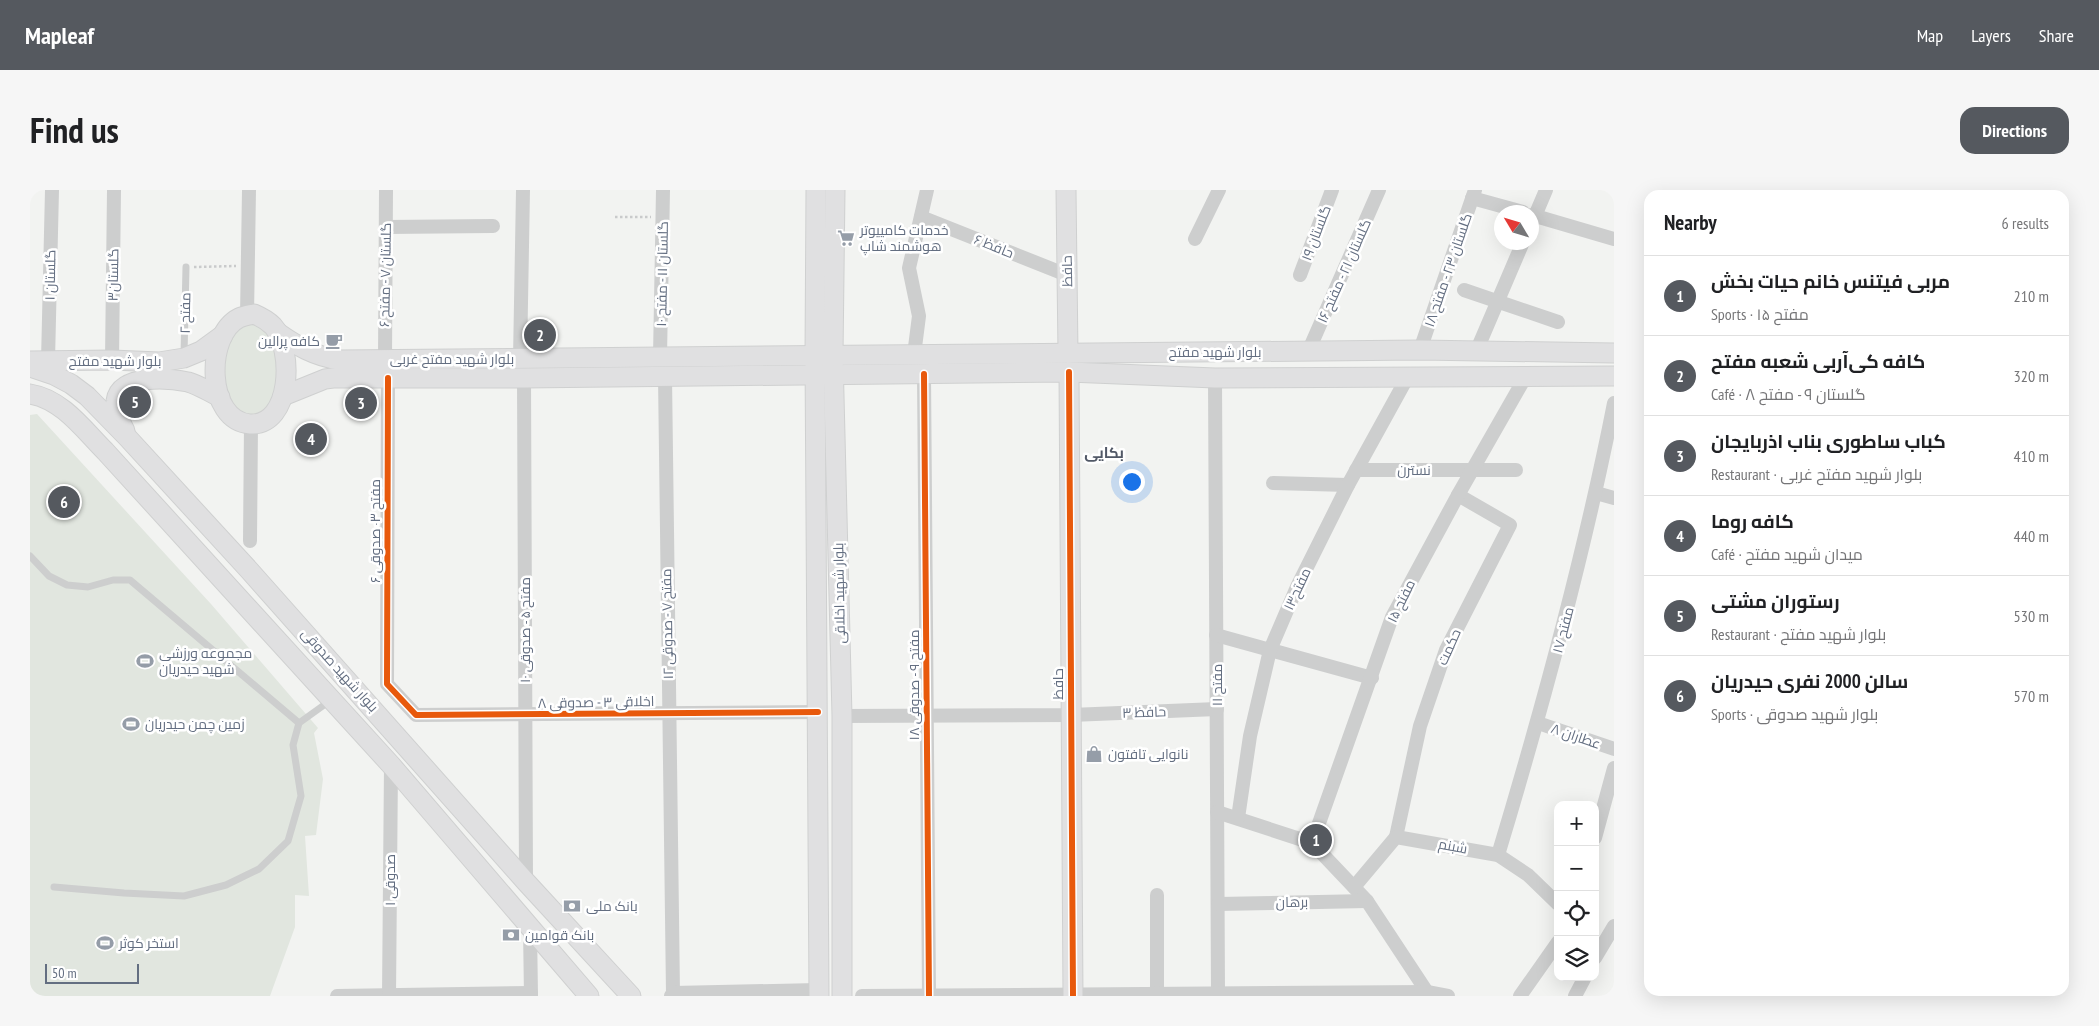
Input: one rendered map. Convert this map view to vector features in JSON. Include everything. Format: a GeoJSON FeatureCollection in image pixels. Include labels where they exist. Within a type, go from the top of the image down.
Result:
{"type":"FeatureCollection","features":[{"type":"Feature","properties":{"kind":"main road","name":"بلوار شهید اخلاقی"},"geometry":{"type":"LineString","coordinates":[[816,190],[842,716],[842,996]]}},
{"type":"Feature","properties":{"kind":"main road","name":"بلوار شهید اخلاقی"},"geometry":{"type":"LineString","coordinates":[[819,993],[818,712],[824,365],[834,190]]}},
{"type":"Feature","properties":{"kind":"main road","name":"حافظ"},"geometry":{"type":"LineString","coordinates":[[1066,190],[1068,353]]}},
{"type":"Feature","properties":{"kind":"main road"},"geometry":{"type":"LineString","coordinates":[[254,314],[263,318],[277,332],[284,350],[286,369],[283,396],[275,412],[263,421],[251,424],[239,421],[228,412],[220,397],[215,380],[215,360],[223,335],[227,328],[238,318],[254,314]]}},
{"type":"Feature","properties":{"kind":"main road","name":"بلوار شهید مفتح غربی"},"geometry":{"type":"LineString","coordinates":[[277,332],[302,350],[321,357],[340,360],[660,357],[788,365],[824,365]]}},
{"type":"Feature","properties":{"kind":"main road","name":"بلوار شهید مفتح"},"geometry":{"type":"LineString","coordinates":[[39,361],[112,360],[159,362],[184,358],[201,352],[223,335]]}},
{"type":"Feature","properties":{"kind":"main road","name":"بلوار شهید مفتح"},"geometry":{"type":"LineString","coordinates":[[860,365],[914,355],[1420,350],[1614,354]]}},
{"type":"Feature","properties":{"kind":"main road","name":"بلوار شهید مفتح غربی"},"geometry":{"type":"LineString","coordinates":[[283,396],[325,379],[665,376],[788,365]]}},
{"type":"Feature","properties":{"kind":"main road","name":"بلوار شهید مفتح"},"geometry":{"type":"LineString","coordinates":[[824,365],[860,365],[924,374],[1069,372],[1215,378],[1614,376]]}},
{"type":"Feature","properties":{"kind":"main road","name":"بلوار شهید صدوقی"},"geometry":{"type":"LineString","coordinates":[[30,367],[54,375],[71,384],[87,396],[127,437],[372,706],[526,882],[631,996]]}},
{"type":"Feature","properties":{"kind":"main road","name":"حافظ"},"geometry":{"type":"LineString","coordinates":[[1069,372],[1072,995]]}},
{"type":"Feature","properties":{"kind":"main road","name":"بلوار شهید مفتح"},"geometry":{"type":"LineString","coordinates":[[127,437],[116,411],[116,400],[123,387],[133,382],[157,380],[189,383],[220,397]]}},
{"type":"Feature","properties":{"kind":"main road","name":"بلوار شهید صدوقی"},"geometry":{"type":"LineString","coordinates":[[30,394],[50,401],[67,412],[105,451],[391,765],[589,996]]}},
{"type":"Feature","properties":{"kind":"street","name":"گلستان ۱"},"geometry":{"type":"LineString","coordinates":[[39,361],[52,190]]}},
{"type":"Feature","properties":{"kind":"street","name":"گلستان۳"},"geometry":{"type":"LineString","coordinates":[[112,360],[114,190]]}},
{"type":"Feature","properties":{"kind":"street"},"geometry":{"type":"LineString","coordinates":[[247,316],[249,190]]}},
{"type":"Feature","properties":{"kind":"street","name":"گلستان ۷ - مفتح ۶"},"geometry":{"type":"LineString","coordinates":[[384,360],[386,190]]}},
{"type":"Feature","properties":{"kind":"street"},"geometry":{"type":"LineString","coordinates":[[520,359],[523,190]]}},
{"type":"Feature","properties":{"kind":"street","name":"گلستان ۱۱ - مفتح ۱۰"},"geometry":{"type":"LineString","coordinates":[[660,357],[664,190]]}},
{"type":"Feature","properties":{"kind":"street"},"geometry":{"type":"LineString","coordinates":[[914,355],[920,316],[909,268],[927,190]]}},
{"type":"Feature","properties":{"kind":"street"},"geometry":{"type":"LineString","coordinates":[[1195,239],[1219,190]]}},
{"type":"Feature","properties":{"kind":"street","name":"گلستان ۱۹"},"geometry":{"type":"LineString","coordinates":[[1300,276],[1332,190]]}},
{"type":"Feature","properties":{"kind":"street","name":"گلستان ۲۱ - مفتح ۱۶"},"geometry":{"type":"LineString","coordinates":[[1308,352],[1379,190]]}},
{"type":"Feature","properties":{"kind":"street"},"geometry":{"type":"LineString","coordinates":[[1537,205],[1546,190]]}},
{"type":"Feature","properties":{"kind":"street"},"geometry":{"type":"LineString","coordinates":[[1474,194],[1501,205]]}},
{"type":"Feature","properties":{"kind":"street","name":"گلستان ۲۳ - مفتح ۱۸"},"geometry":{"type":"LineString","coordinates":[[1420,350],[1474,194]]}},
{"type":"Feature","properties":{"kind":"street","name":"حافظ ۶"},"geometry":{"type":"LineString","coordinates":[[921,216],[1067,275]]}},
{"type":"Feature","properties":{"kind":"street"},"geometry":{"type":"LineString","coordinates":[[1539,219],[1614,239]]}},
{"type":"Feature","properties":{"kind":"street"},"geometry":{"type":"LineString","coordinates":[[386,227],[493,226]]}},
{"type":"Feature","properties":{"kind":"street"},"geometry":{"type":"LineString","coordinates":[[1476,352],[1520,250]]}},
{"type":"Feature","properties":{"kind":"street"},"geometry":{"type":"LineString","coordinates":[[1464,290],[1558,322]]}},
{"type":"Feature","properties":{"kind":"street","name":"مفتح ۹ - صدوقی ۱۸"},"geometry":{"type":"LineString","coordinates":[[924,374],[929,996]]}},
{"type":"Feature","properties":{"kind":"street","name":"مفتح ۷ - صدوقی ۱۲"},"geometry":{"type":"LineString","coordinates":[[665,376],[672,994]]}},
{"type":"Feature","properties":{"kind":"street","name":"مفتح ۱۵"},"geometry":{"type":"LineString","coordinates":[[1312,843],[1372,678],[1392,617],[1458,495],[1526,376]]}},
{"type":"Feature","properties":{"kind":"street","name":"مفتح ۳- صدوقی ۶"},"geometry":{"type":"LineString","coordinates":[[387,684],[388,378]]}},
{"type":"Feature","properties":{"kind":"street","name":"مفتح ۵ - صدوقی ۱۰"},"geometry":{"type":"LineString","coordinates":[[524,378],[526,882]]}},
{"type":"Feature","properties":{"kind":"street","name":"مفتح ۱۱"},"geometry":{"type":"LineString","coordinates":[[1215,378],[1218,993]]}},
{"type":"Feature","properties":{"kind":"street","name":"مفتح۱۳"},"geometry":{"type":"LineString","coordinates":[[1238,818],[1250,736],[1270,650],[1297,587],[1348,485],[1407,378]]}},
{"type":"Feature","properties":{"kind":"street","name":"مفتح ۱۷"},"geometry":{"type":"LineString","coordinates":[[1498,855],[1538,723],[1596,493],[1614,403]]}},
{"type":"Feature","properties":{"kind":"street"},"geometry":{"type":"LineString","coordinates":[[250,541],[251,424]]}},
{"type":"Feature","properties":{"kind":"street","name":"نسترن"},"geometry":{"type":"LineString","coordinates":[[1356,470],[1516,470]]}},
{"type":"Feature","properties":{"kind":"street"},"geometry":{"type":"LineString","coordinates":[[1273,482],[1348,485]]}},
{"type":"Feature","properties":{"kind":"street"},"geometry":{"type":"LineString","coordinates":[[1596,493],[1614,498]]}},
{"type":"Feature","properties":{"kind":"street","name":"حکمت"},"geometry":{"type":"LineString","coordinates":[[1396,837],[1420,726],[1446,650],[1510,525],[1458,495]]}},
{"type":"Feature","properties":{"kind":"street"},"geometry":{"type":"LineString","coordinates":[[1216,635],[1372,678]]}},
{"type":"Feature","properties":{"kind":"street","name":"اخلاقی ۳ - صدوقی ۸"},"geometry":{"type":"LineString","coordinates":[[387,684],[416,715],[818,712]]}},
{"type":"Feature","properties":{"kind":"street","name":"حافظ ۳"},"geometry":{"type":"LineString","coordinates":[[842,716],[1071,715],[1217,709]]}},
{"type":"Feature","properties":{"kind":"street","name":"عطاران ۸"},"geometry":{"type":"LineString","coordinates":[[1538,723],[1614,749]]}},
{"type":"Feature","properties":{"kind":"street","name":"صدوقی ۱"},"geometry":{"type":"LineString","coordinates":[[389,995],[391,765]]}},
{"type":"Feature","properties":{"kind":"street"},"geometry":{"type":"LineString","coordinates":[[1599,823],[1614,768]]}},
{"type":"Feature","properties":{"kind":"street"},"geometry":{"type":"LineString","coordinates":[[1218,812],[1312,843],[1367,901],[1428,994]]}},
{"type":"Feature","properties":{"kind":"street"},"geometry":{"type":"LineString","coordinates":[[1354,887],[1396,837]]}},
{"type":"Feature","properties":{"kind":"street","name":"شبنم"},"geometry":{"type":"LineString","coordinates":[[1396,837],[1498,855],[1528,875],[1554,900]]}},
{"type":"Feature","properties":{"kind":"street"},"geometry":{"type":"LineString","coordinates":[[1157,895],[1157,993]]}},
{"type":"Feature","properties":{"kind":"street","name":"برهان"},"geometry":{"type":"LineString","coordinates":[[1218,904],[1367,901]]}},
{"type":"Feature","properties":{"kind":"street"},"geometry":{"type":"LineString","coordinates":[[1599,951],[1614,926]]}},
{"type":"Feature","properties":{"kind":"street"},"geometry":{"type":"LineString","coordinates":[[337,996],[531,994],[530,928]]}},
{"type":"Feature","properties":{"kind":"street"},"geometry":{"type":"LineString","coordinates":[[1520,996],[1554,948]]}},
{"type":"Feature","properties":{"kind":"street"},"geometry":{"type":"LineString","coordinates":[[1575,996],[1583,981]]}},
{"type":"Feature","properties":{"kind":"street"},"geometry":{"type":"LineString","coordinates":[[672,994],[819,993]]}},
{"type":"Feature","properties":{"kind":"street"},"geometry":{"type":"LineString","coordinates":[[862,996],[1157,993],[1428,994],[1448,996]]}},
{"type":"Feature","properties":{"kind":"lane","name":"مفتح ۲"},"geometry":{"type":"LineString","coordinates":[[184,358],[186,267]]}},
{"type":"Feature","properties":{"kind":"lane"},"geometry":{"type":"LineString","coordinates":[[30,556],[49,576],[67,585],[88,586],[113,580],[130,580],[299,723]]}},
{"type":"Feature","properties":{"kind":"lane"},"geometry":{"type":"LineString","coordinates":[[54,887],[184,896],[226,886],[259,870],[288,842],[301,796],[292,745],[299,723],[332,700]]}},
{"type":"Feature","properties":{"kind":"path"},"geometry":{"type":"LineString","coordinates":[[615,217],[663,218]]}},
{"type":"Feature","properties":{"kind":"path"},"geometry":{"type":"LineString","coordinates":[[186,267],[248,265]]}},
{"type":"Feature","properties":{"kind":"shaded area"},"geometry":{"type":"Polygon","coordinates":[[[255,319],[274,337],[280,388],[260,417],[232,410],[220,370],[231,330],[255,319]]]}},
{"type":"Feature","properties":{"kind":"shaded area","name":"مجموعه ورزشی شهید حیدریان"},"geometry":{"type":"Polygon","coordinates":[[[37,414],[211,604],[318,728],[314,733],[323,779],[316,835],[305,836],[309,896],[295,895],[295,927],[270,996],[30,996],[30,415],[37,414]]]}},
{"type":"Feature","properties":{"kind":"cycle path"},"geometry":{"type":"LineString","coordinates":[[1069,372],[1073,996]]}},
{"type":"Feature","properties":{"kind":"cycle path"},"geometry":{"type":"LineString","coordinates":[[924,374],[929,996]]}},
{"type":"Feature","properties":{"kind":"cycle path"},"geometry":{"type":"LineString","coordinates":[[388,378],[387,684],[416,715],[818,712]]}},
{"type":"Feature","properties":{"kind":"place","name":"خدمات کامپیوتر هوشمند شاپ"},"geometry":{"type":"Point","coordinates":[846,238]}},
{"type":"Feature","properties":{"kind":"place","name":"کافه کی‌آربی شعبه مفتح"},"geometry":{"type":"Point","coordinates":[540,335]}},
{"type":"Feature","properties":{"kind":"place","name":"کافه پرالین"},"geometry":{"type":"Point","coordinates":[334,341]}},
{"type":"Feature","properties":{"kind":"place","name":"رستوران مشتی"},"geometry":{"type":"Point","coordinates":[135,402]}},
{"type":"Feature","properties":{"kind":"place","name":"کباب ساطوری بناب اذربایجان"},"geometry":{"type":"Point","coordinates":[361,403]}},
{"type":"Feature","properties":{"kind":"place","name":"کافه روما"},"geometry":{"type":"Point","coordinates":[311,439]}},
{"type":"Feature","properties":{"kind":"place","name":"سالن 2000 نفری حیدریان"},"geometry":{"type":"Point","coordinates":[64,502]}},
{"type":"Feature","properties":{"kind":"place","name":"مجموعه ورزشی شهید حیدریان"},"geometry":{"type":"Point","coordinates":[145,661]}},
{"type":"Feature","properties":{"kind":"place","name":"زمین چمن حیدریان"},"geometry":{"type":"Point","coordinates":[131,724]}},
{"type":"Feature","properties":{"kind":"place","name":"نانوایی تافتون"},"geometry":{"type":"Point","coordinates":[1094,754]}},
{"type":"Feature","properties":{"kind":"place","name":"مربی فیتنس خانم حیات بخش"},"geometry":{"type":"Point","coordinates":[1316,840]}},
{"type":"Feature","properties":{"kind":"place","name":"بانک ملی"},"geometry":{"type":"Point","coordinates":[572,906]}},
{"type":"Feature","properties":{"kind":"place","name":"بانک قوامین"},"geometry":{"type":"Point","coordinates":[511,935]}},
{"type":"Feature","properties":{"kind":"place","name":"استخر کوثر"},"geometry":{"type":"Point","coordinates":[105,943]}},
{"type":"Feature","properties":{"kind":"district","name":"بکایی"},"geometry":{"type":"Point","coordinates":[1104,453]}}]}
